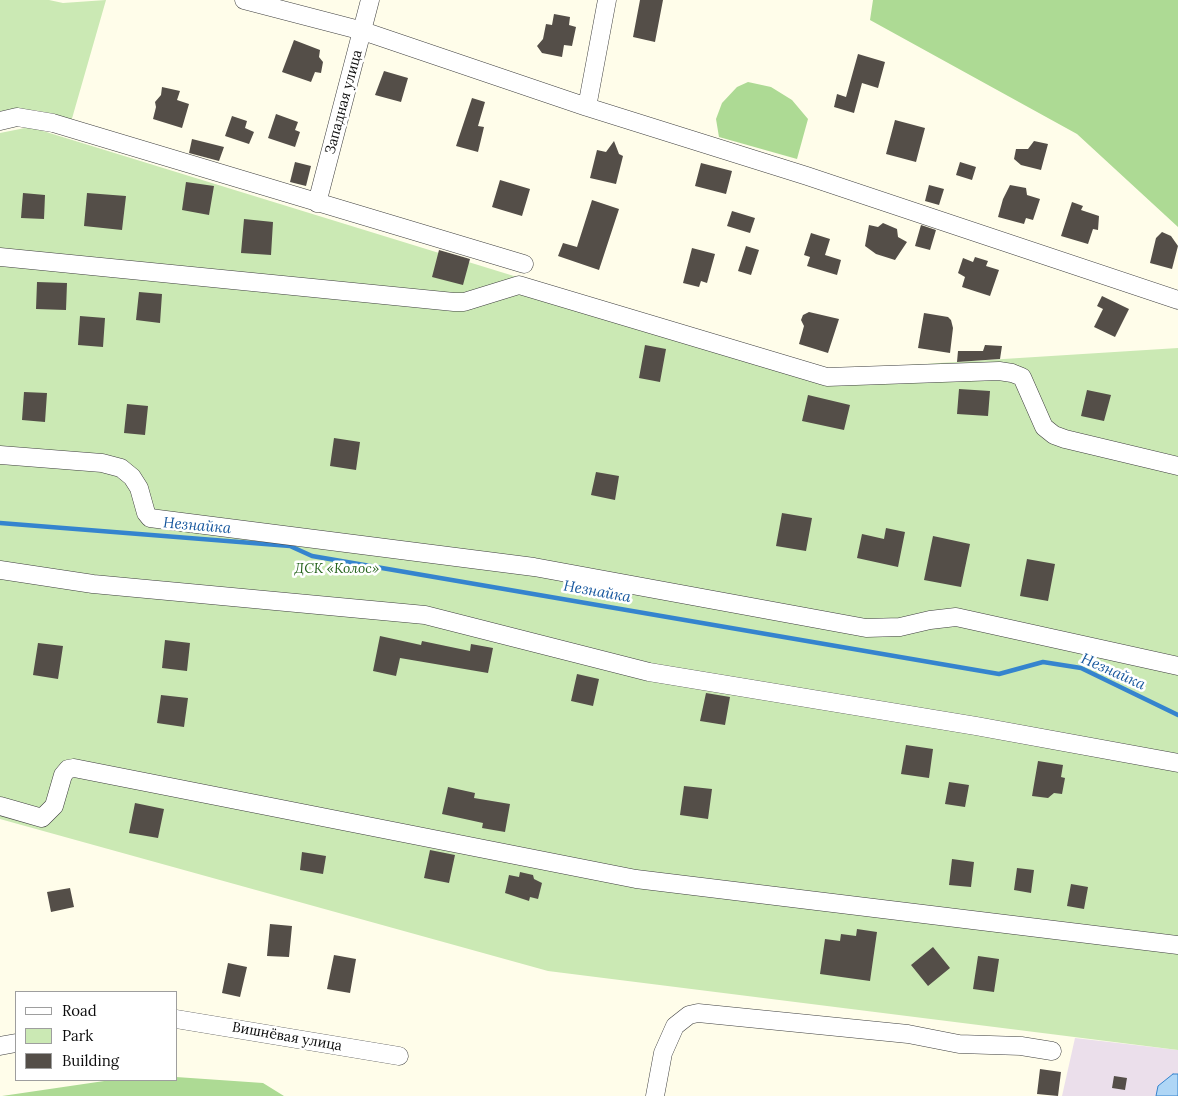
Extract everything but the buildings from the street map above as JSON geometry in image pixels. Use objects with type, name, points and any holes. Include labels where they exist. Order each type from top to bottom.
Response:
[{"type":"street","points":[[244,0],[364,31],[588,107],[817,179],[1178,300]]},
{"type":"street","name":"Западная улица","points":[[317,203],[364,31],[370,0]]},
{"type":"street","points":[[588,107],[607,0]]},
{"type":"street","points":[[0,121],[17,117],[53,123],[524,264]]},
{"type":"street","points":[[0,257],[454,302],[464,302],[519,285],[827,377],[999,371],[1012,373],[1022,377],[1044,427],[1054,434],[1064,439],[1178,466]]},
{"type":"street","points":[[0,455],[102,463],[121,468],[132,477],[139,488],[146,513],[150,518],[534,566],[866,628],[900,627],[930,620],[956,617],[1178,666]]},
{"type":"street","points":[[0,570],[131,588],[425,615],[656,673],[976,726],[1178,763]]},
{"type":"street","points":[[0,806],[42,818],[54,806],[63,775],[68,769],[74,768],[636,879],[1178,945]]},
{"type":"street","points":[[655,1096],[663,1053],[674,1026],[689,1015],[698,1014],[908,1034],[959,1044],[1021,1046],[1052,1051]]},
{"type":"street","name":"Вишнёвая улица","points":[[178,1018],[398,1056]]},
{"type":"street","points":[[0,1046],[15,1043]]},
{"type":"shaded area","points":[[1075,1038],[1178,1050],[1178,1096],[1062,1096]]},
{"type":"green space","points":[[0,0],[49,0],[63,3],[106,0],[71,122],[54,114],[34,110],[0,111]]},
{"type":"green space","points":[[873,0],[1178,0],[1178,227],[1077,134],[870,20]]},
{"type":"green space","points":[[748,82],[771,87],[792,100],[808,119],[797,159],[719,137],[716,119],[722,103],[737,87]]},
{"type":"green space","name":"ДСК «Колос»","points":[[30,127],[582,297],[829,370],[1178,348],[1178,1050],[548,971],[0,819],[0,133]]},
{"type":"green space","points":[[178,1077],[263,1083],[284,1096],[2,1096],[104,1081],[178,1081]]},
{"type":"water","points":[[1173,1074],[1178,1074],[1178,1096],[1156,1096],[1158,1086]]},
{"type":"waterway","name":"Незнайка","points":[[0,523],[290,546],[312,556],[999,674],[1043,662],[1081,668],[1178,715]]}]
